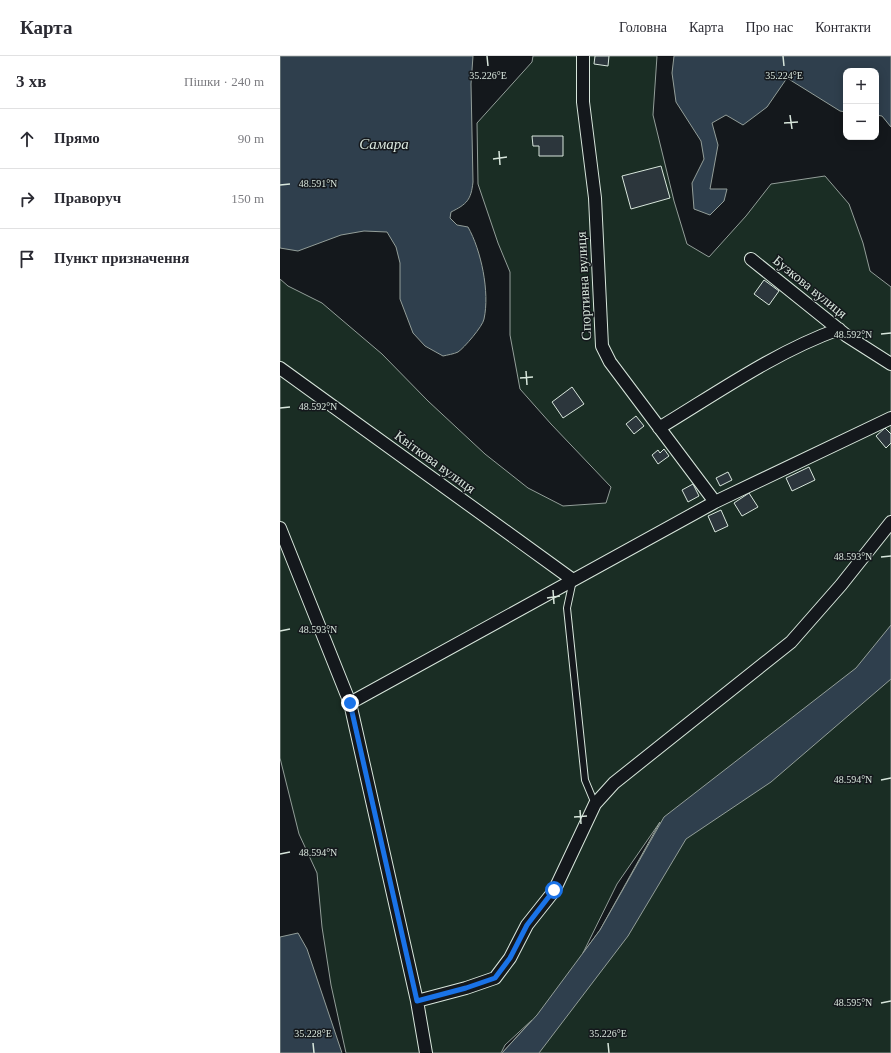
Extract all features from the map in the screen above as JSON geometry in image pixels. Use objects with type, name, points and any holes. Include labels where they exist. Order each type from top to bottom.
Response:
[{"type":"street","name":"Спортивна вулиця","points":[[583,56],[584,102],[595,198],[602,346],[610,362],[715,502]]},
{"type":"street","name":"Бузкова вулиця","points":[[751,259],[839,329],[891,364]]},
{"type":"street","points":[[659,428],[740,378],[812,339],[839,329]]},
{"type":"street","name":"Квіткова вулиця","points":[[280,368],[573,580]]},
{"type":"street","points":[[350,703],[715,502],[891,418]]},
{"type":"street","points":[[417,1001],[466,988],[495,978],[510,958],[527,925],[554,890],[594,804],[614,783],[791,642],[841,585],[891,522]]},
{"type":"street","points":[[280,528],[350,703],[417,1001],[426,1053]]},
{"type":"lane","points":[[573,580],[567,608],[585,780],[594,804]]},
{"type":"green space","points":[[533,56],[657,56],[653,115],[674,201],[687,244],[709,257],[746,216],[771,184],[825,176],[849,204],[863,243],[870,271],[891,287],[891,1053],[502,1053],[532,1020],[505,1045],[501,1053],[346,1053],[331,985],[322,927],[317,873],[299,834],[280,758],[280,279],[288,286],[322,303],[382,354],[428,401],[485,454],[528,488],[563,506],[606,503],[611,487],[520,389],[510,335],[510,272],[498,243],[478,184],[477,123],[532,62]],"holes":[[[660,822],[600,930],[583,953],[617,884]]]},
{"type":"water","name":"Самара","points":[[280,56],[473,56],[471,84],[473,182],[471,193],[467,201],[451,212],[450,218],[457,225],[468,227],[473,236],[483,272],[486,308],[484,319],[480,327],[469,342],[458,352],[443,356],[425,346],[413,333],[400,299],[400,263],[396,247],[387,232],[364,231],[341,235],[298,251],[280,248]]},
{"type":"water","points":[[674,56],[891,56],[891,127],[882,116],[879,116],[879,68],[843,68],[843,112],[787,78],[767,107],[743,125],[726,115],[712,123],[718,145],[710,189],[727,189],[724,201],[710,215],[694,209],[692,183],[704,159],[701,141],[676,102],[672,73]]},
{"type":"water","points":[[891,625],[891,679],[771,782],[686,839],[628,936],[539,1053],[502,1053],[537,1015],[600,930],[664,817],[856,668]]},
{"type":"water","points":[[298,933],[307,949],[342,1053],[280,1053],[280,937]]},
{"type":"building","points":[[595,56],[609,56],[608,66],[594,64]]},
{"type":"building","points":[[532,136],[563,136],[563,156],[539,156],[539,146],[533,146]]},
{"type":"building","points":[[661,166],[670,198],[631,209],[622,176]]},
{"type":"building","points":[[764,280],[779,291],[769,305],[754,294]]},
{"type":"building","points":[[572,387],[584,404],[563,418],[552,402]]},
{"type":"building","points":[[636,416],[644,426],[634,434],[626,424]]},
{"type":"building","points":[[885,428],[891,434],[891,443],[886,448],[876,436]]},
{"type":"building","points":[[664,449],[669,456],[658,464],[652,455],[658,450],[660,453]]},
{"type":"building","points":[[809,467],[815,480],[792,491],[786,478]]},
{"type":"building","points":[[728,472],[732,480],[720,486],[716,478]]},
{"type":"building","points":[[693,484],[699,496],[688,502],[682,490]]},
{"type":"building","points":[[749,493],[758,507],[742,516],[734,503]]},
{"type":"building","points":[[721,510],[728,526],[715,532],[708,516]]},
{"type":"route","points":[[350,703],[417,1001],[466,988],[495,978],[510,958],[527,925],[554,890]]}]
